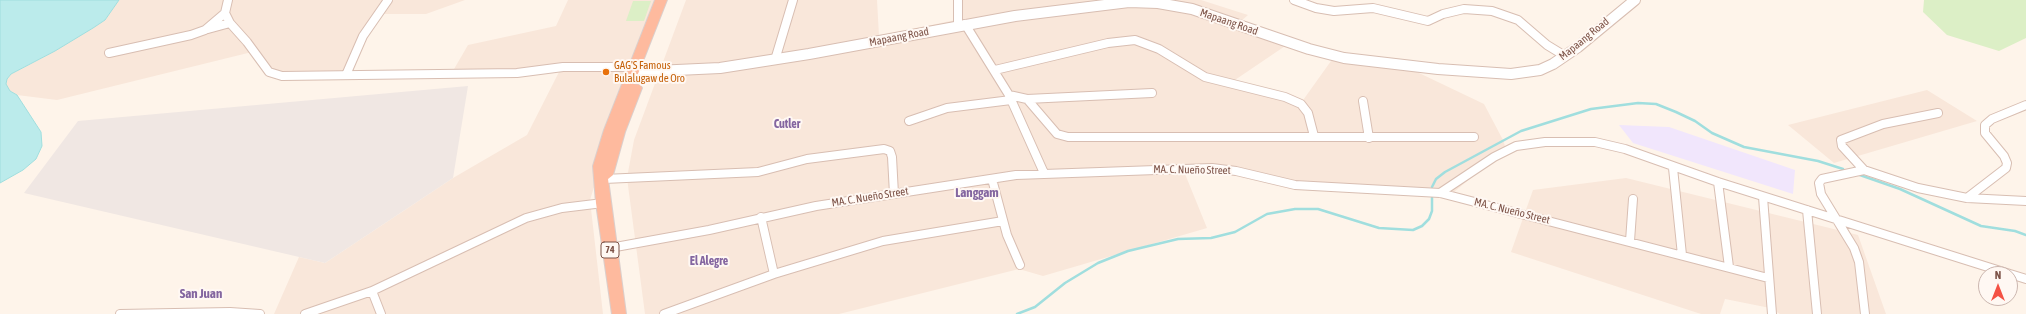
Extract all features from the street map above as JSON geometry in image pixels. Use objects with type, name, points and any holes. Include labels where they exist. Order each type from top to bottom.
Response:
[{"type":"highway","name":"74","points":[[619,314],[603,203],[603,183],[662,0]]},
{"type":"highway","name":"74","points":[[639,69],[670,0]]},
{"type":"street","points":[[205,30],[225,12],[228,0]]},
{"type":"street","points":[[346,75],[363,36],[388,0]]},
{"type":"street","points":[[775,60],[792,0]]},
{"type":"street","points":[[958,0],[961,25],[995,70],[1010,98],[1044,173]]},
{"type":"street","points":[[1294,0],[1303,5],[1326,10],[1373,8],[1428,21],[1443,14],[1464,9],[1492,11],[1518,20],[1547,45],[1565,56]]},
{"type":"street","name":"Mapaang Road","points":[[639,69],[698,70],[775,60],[961,25],[1116,2],[1141,2],[1192,9],[1321,52],[1358,60],[1473,73],[1511,74],[1540,70],[1565,56],[1634,0]]},
{"type":"street","points":[[225,12],[230,23],[247,42],[269,72],[282,76],[517,73],[577,66],[639,69]]},
{"type":"street","points":[[109,53],[170,40],[230,23]]},
{"type":"street","points":[[995,70],[1108,43],[1135,40],[1159,49],[1205,77],[1285,98],[1301,104],[1308,113],[1314,136]]},
{"type":"street","points":[[909,122],[947,108],[1010,98],[1027,99],[1152,93]]},
{"type":"street","points":[[1027,99],[1057,134],[1068,137],[1474,137]]},
{"type":"street","points":[[1363,101],[1369,138]]},
{"type":"street","points":[[1967,198],[2006,168],[2007,163],[2004,156],[1986,133],[1985,125],[1992,119],[2020,106],[2026,105]]},
{"type":"street","points":[[1938,113],[1883,124],[1841,140],[1842,146],[1864,170],[1918,188],[1967,198],[2026,201]]},
{"type":"street","points":[[1440,193],[1494,157],[1516,146],[1529,143],[1595,142],[1625,149],[1673,168],[1985,266]]},
{"type":"street","points":[[603,183],[758,172],[807,159],[884,149],[890,151],[892,157],[894,194]]},
{"type":"street","points":[[1673,168],[1682,255]]},
{"type":"street","name":"MA. C. Nueño Street","points":[[610,248],[709,230],[761,217],[816,206],[992,179],[1044,173],[1224,169],[1295,185],[1392,189],[1440,193],[1768,278]]},
{"type":"street","points":[[1864,170],[1828,177],[1822,179],[1819,183],[1821,194],[1854,248],[1859,262],[1865,314]]},
{"type":"street","points":[[992,179],[1003,221],[1012,248],[1020,265]]},
{"type":"street","points":[[1718,182],[1729,267]]},
{"type":"street","points":[[1763,197],[1768,278],[1772,314]]},
{"type":"street","points":[[1630,241],[1633,199]]},
{"type":"street","points":[[305,314],[372,291],[526,218],[562,208],[603,203]]},
{"type":"street","points":[[1807,210],[1817,314]]},
{"type":"street","points":[[761,217],[774,274]]},
{"type":"street","points":[[664,314],[774,274],[883,241],[1003,221]]},
{"type":"street","points":[[372,291],[381,314]]},
{"type":"street","points":[[120,314],[230,312],[260,314]]},
{"type":"shaded area","points":[[119,0],[465,0],[426,14],[378,14],[347,75],[277,78],[256,51],[57,100],[17,95],[10,91],[6,84],[7,79],[11,74],[42,58],[105,20]]},
{"type":"shaded area","points":[[568,0],[657,0],[630,70],[590,200],[603,314],[274,314],[299,257],[325,263],[453,178],[527,135],[559,72],[450,76],[468,45],[556,26]]},
{"type":"shaded area","points":[[686,0],[877,0],[879,36],[960,19],[959,0],[1201,0],[1248,15],[1240,22],[1294,40],[1229,84],[1301,103],[1336,54],[1396,62],[1484,104],[1503,140],[1506,149],[1454,192],[1372,186],[1283,183],[1222,164],[1183,169],[1207,228],[1043,276],[1019,269],[839,314],[645,314],[627,178],[634,140]]},
{"type":"shaded area","points":[[468,86],[453,178],[325,263],[24,193],[78,121]]},
{"type":"shaded area","points":[[1927,90],[1977,121],[1834,163],[1788,125]]},
{"type":"shaded area","points":[[1619,125],[1669,127],[1795,170],[1793,194],[1633,143]]},
{"type":"shaded area","points":[[1626,178],[1858,235],[1886,314],[1780,314],[1770,308],[1725,299],[1720,314],[1701,314],[1511,252],[1533,190]]},
{"type":"green space","points":[[1924,0],[2026,0],[2026,38],[1999,51],[1947,35],[1923,12]]},
{"type":"green space","points":[[633,1],[651,1],[644,21],[626,21]]},
{"type":"water","points":[[0,0],[119,0],[105,20],[55,51],[11,74],[7,79],[6,84],[10,91],[17,95],[41,132],[42,146],[36,159],[23,170],[0,183]]},
{"type":"waterway","points":[[1432,187],[1436,179],[1445,172],[1521,131],[1591,109],[1638,103],[1656,104],[1676,112],[1695,121],[1712,133],[1744,147],[1818,161],[1843,169]]},
{"type":"waterway","points":[[1857,174],[1900,189],[1981,226],[2015,231],[2026,235]]},
{"type":"waterway","points":[[1017,314],[1035,307],[1065,283],[1098,263],[1128,251],[1178,239],[1211,238],[1235,232],[1267,214],[1295,209],[1318,209],[1379,228],[1413,230],[1422,226],[1429,219],[1432,211],[1432,196]]},
{"type":"place","name":"GAG'S Famous Bulalugaw de Oro","points":[[606,72]]},
{"type":"district","name":"Cutler","points":[[787,124]]},
{"type":"district","name":"Langgam","points":[[977,193]]},
{"type":"district","name":"El Alegre","points":[[709,261]]},
{"type":"district","name":"San Juan","points":[[201,294]]}]
